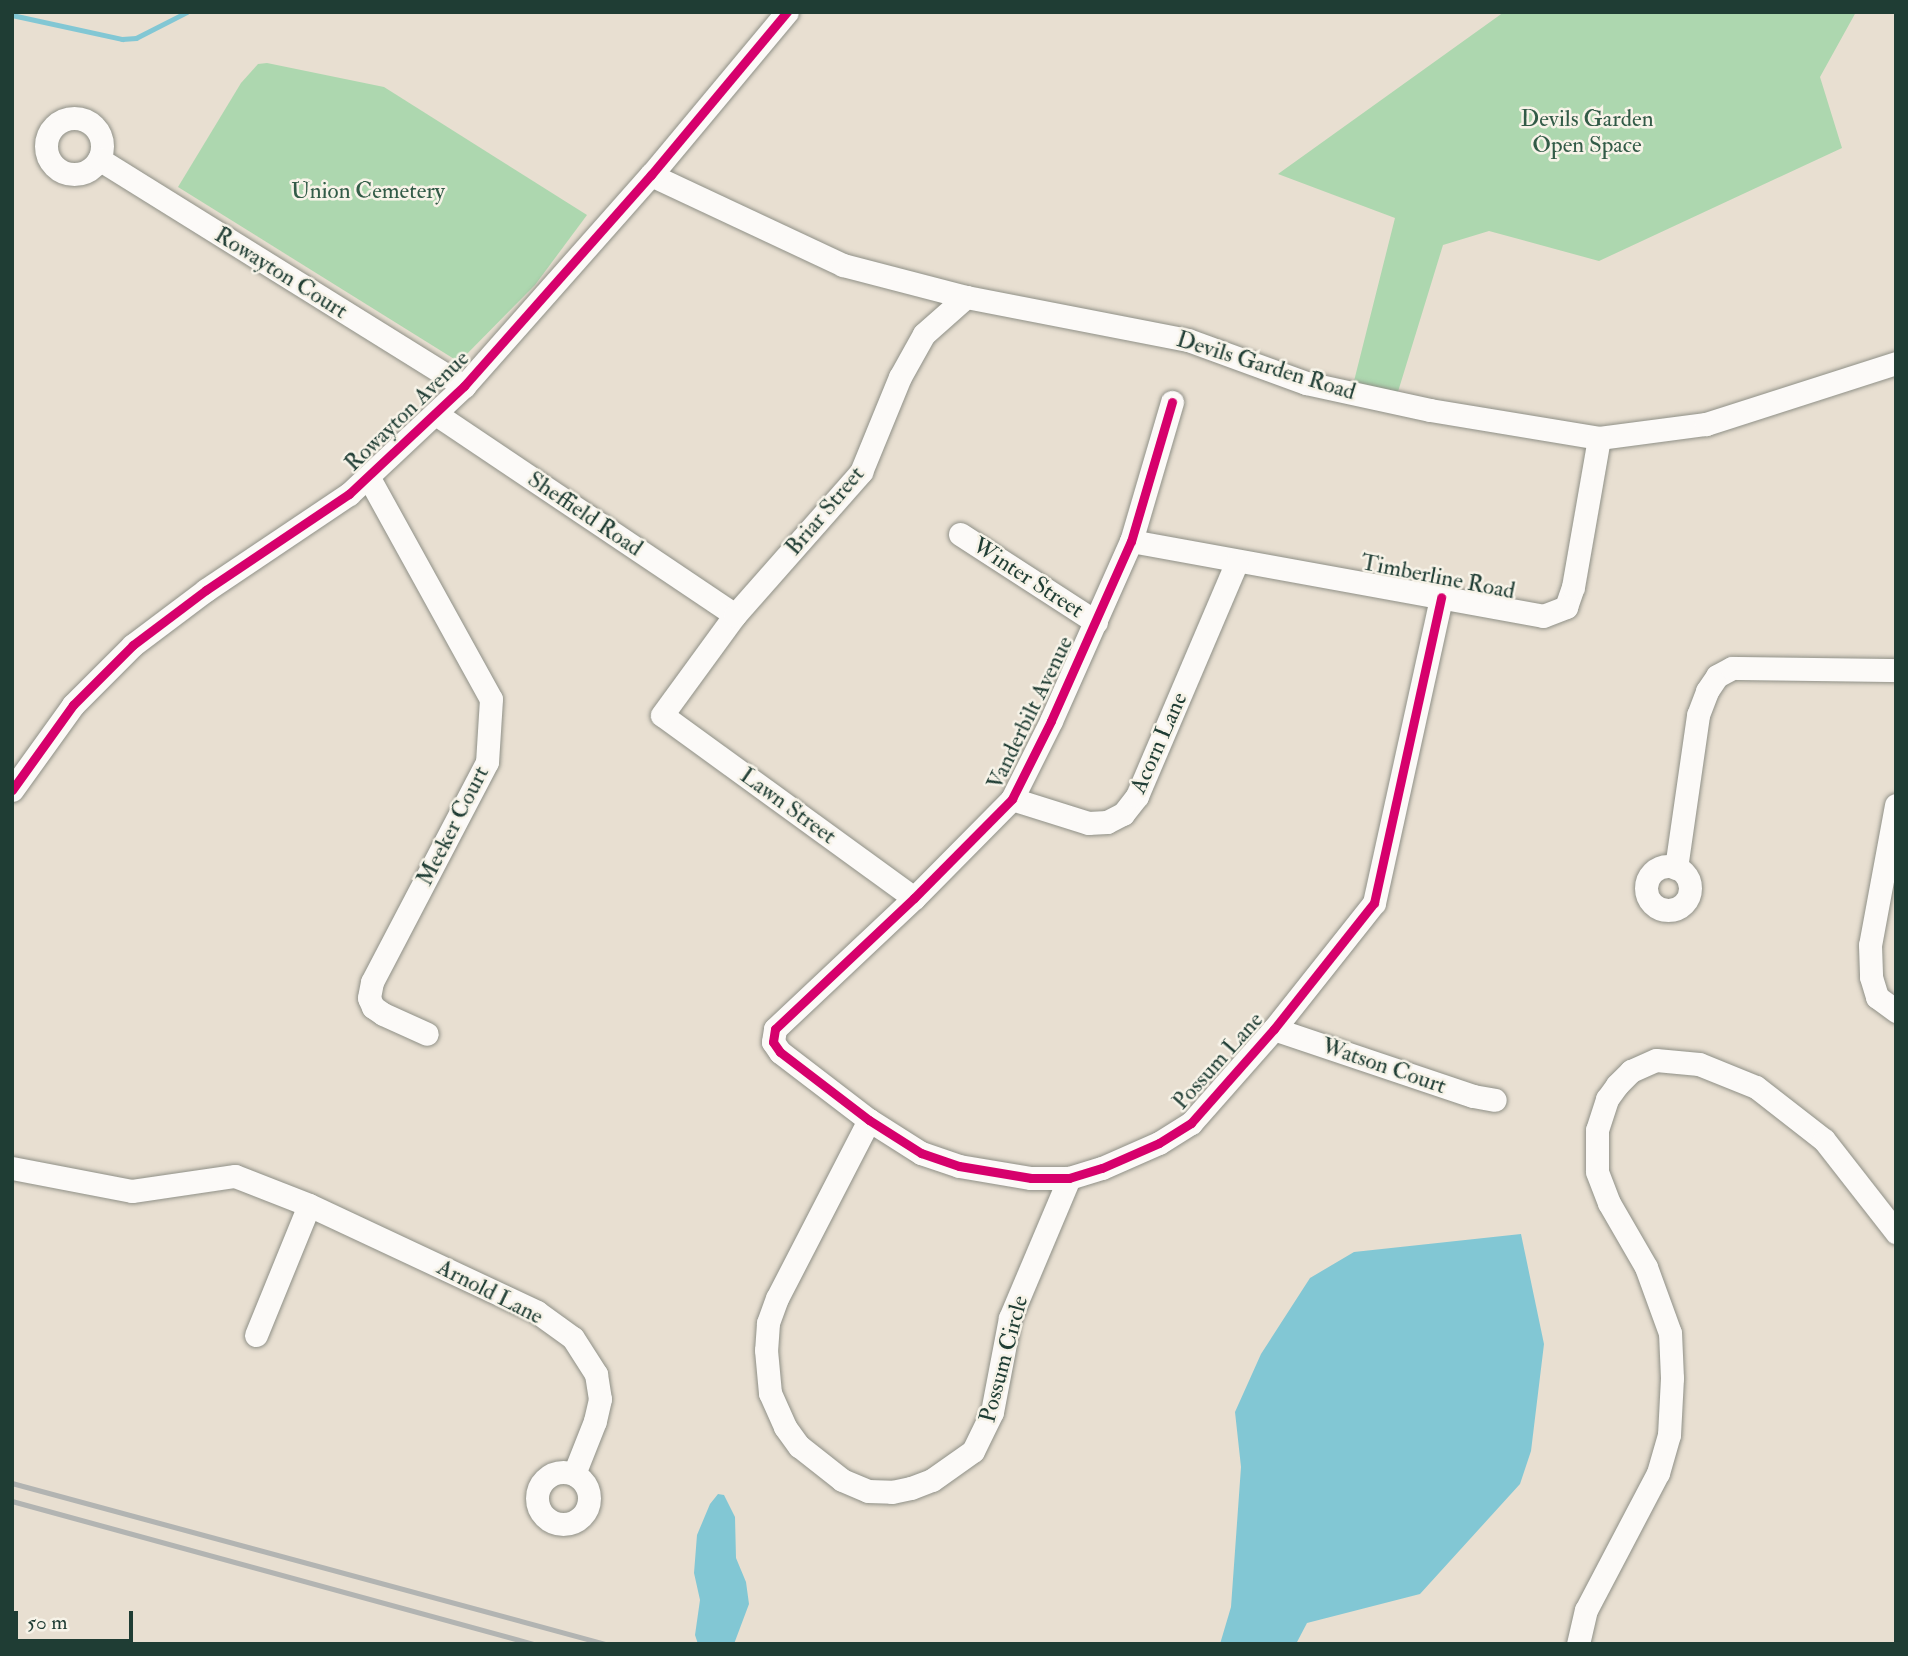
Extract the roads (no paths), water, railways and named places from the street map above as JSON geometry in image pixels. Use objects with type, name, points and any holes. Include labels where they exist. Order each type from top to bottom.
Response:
[{"type":"street","name":"Rowayton Avenue","points":[[12,790],[73,705],[133,645],[206,590],[349,495],[464,386],[651,175],[787,12]]},
{"type":"street","name":"Rowayton Court","points":[[99,159],[464,386]]},
{"type":"street","name":"Devils Garden Road","points":[[651,175],[843,265],[966,297],[1188,340],[1319,386],[1430,410],[1599,438],[1706,424],[1896,363]]},
{"type":"street","name":"Briar Street","points":[[662,715],[735,615],[861,472],[900,377],[924,334],[966,297]]},
{"type":"street","name":"Vanderbilt Avenue","points":[[773,1042],[775,1029],[914,898],[1012,799],[1096,622],[1131,541],[1172,401]]},
{"type":"street","name":"Sheffield Road","points":[[436,414],[735,615]]},
{"type":"street","name":"Timberline Road","points":[[1131,541],[1543,616],[1566,607],[1573,587],[1599,438]]},
{"type":"street","name":"Meeker Court","points":[[369,478],[491,699],[487,762],[372,982],[369,998],[373,1007],[427,1034]]},
{"type":"street","name":"Winter Street","points":[[960,534],[1096,622]]},
{"type":"street","name":"Acorn Lane","points":[[1012,799],[1088,823],[1107,822],[1123,814],[1137,796],[1237,562]]},
{"type":"street","name":"Possum Lane","points":[[773,1042],[780,1052],[869,1120],[920,1153],[999,1175],[1069,1178],[1130,1157],[1191,1123],[1274,1029],[1374,902],[1441,597]]},
{"type":"street","points":[[1676,868],[1698,715],[1707,691],[1717,676],[1732,668],[1896,670]]},
{"type":"street","name":"Lawn Street","points":[[662,715],[914,898]]},
{"type":"street","points":[[1896,805],[1870,945],[1871,977],[1877,997],[1896,1011]]},
{"type":"street","name":"Watson Court","points":[[1274,1029],[1473,1096],[1495,1100]]},
{"type":"street","points":[[1578,1644],[1586,1610],[1658,1473],[1669,1436],[1672,1378],[1670,1333],[1646,1267],[1609,1203],[1597,1171],[1596,1151],[1601,1114],[1617,1085],[1632,1071],[1656,1060],[1699,1064],[1756,1087],[1824,1139],[1896,1232]]},
{"type":"street","name":"Possum Circle","points":[[869,1120],[777,1298],[768,1323],[766,1350],[770,1393],[785,1427],[799,1446],[842,1480],[868,1491],[892,1492],[911,1488],[932,1480],[973,1451],[992,1412],[1010,1318],[1069,1178]]},
{"type":"street","name":"Arnold Lane","points":[[12,1168],[132,1191],[235,1176],[309,1205],[537,1312],[573,1338],[596,1374],[600,1399],[595,1422],[574,1474]]},
{"type":"street","points":[[256,1335],[309,1205]]},
{"type":"water","points":[[1521,1234],[1544,1344],[1531,1451],[1520,1484],[1420,1594],[1307,1623],[1296,1644],[1220,1644],[1231,1607],[1241,1467],[1235,1412],[1261,1354],[1310,1278],[1354,1252]]},
{"type":"water","points":[[718,1494],[724,1495],[735,1517],[736,1558],[746,1582],[749,1604],[734,1644],[698,1644],[695,1635],[700,1600],[694,1573],[697,1535],[710,1504]]},
{"type":"waterway","points":[[12,15],[122,39],[136,38],[187,12]]},
{"type":"railway","points":[[12,1483],[606,1644]]},
{"type":"railway","points":[[12,1501],[534,1644]]},
{"type":"park label","name":"Devils Garden Open Space","points":[[1587,132]]},
{"type":"park label","name":"Union Cemetery","points":[[368,191]]}]
